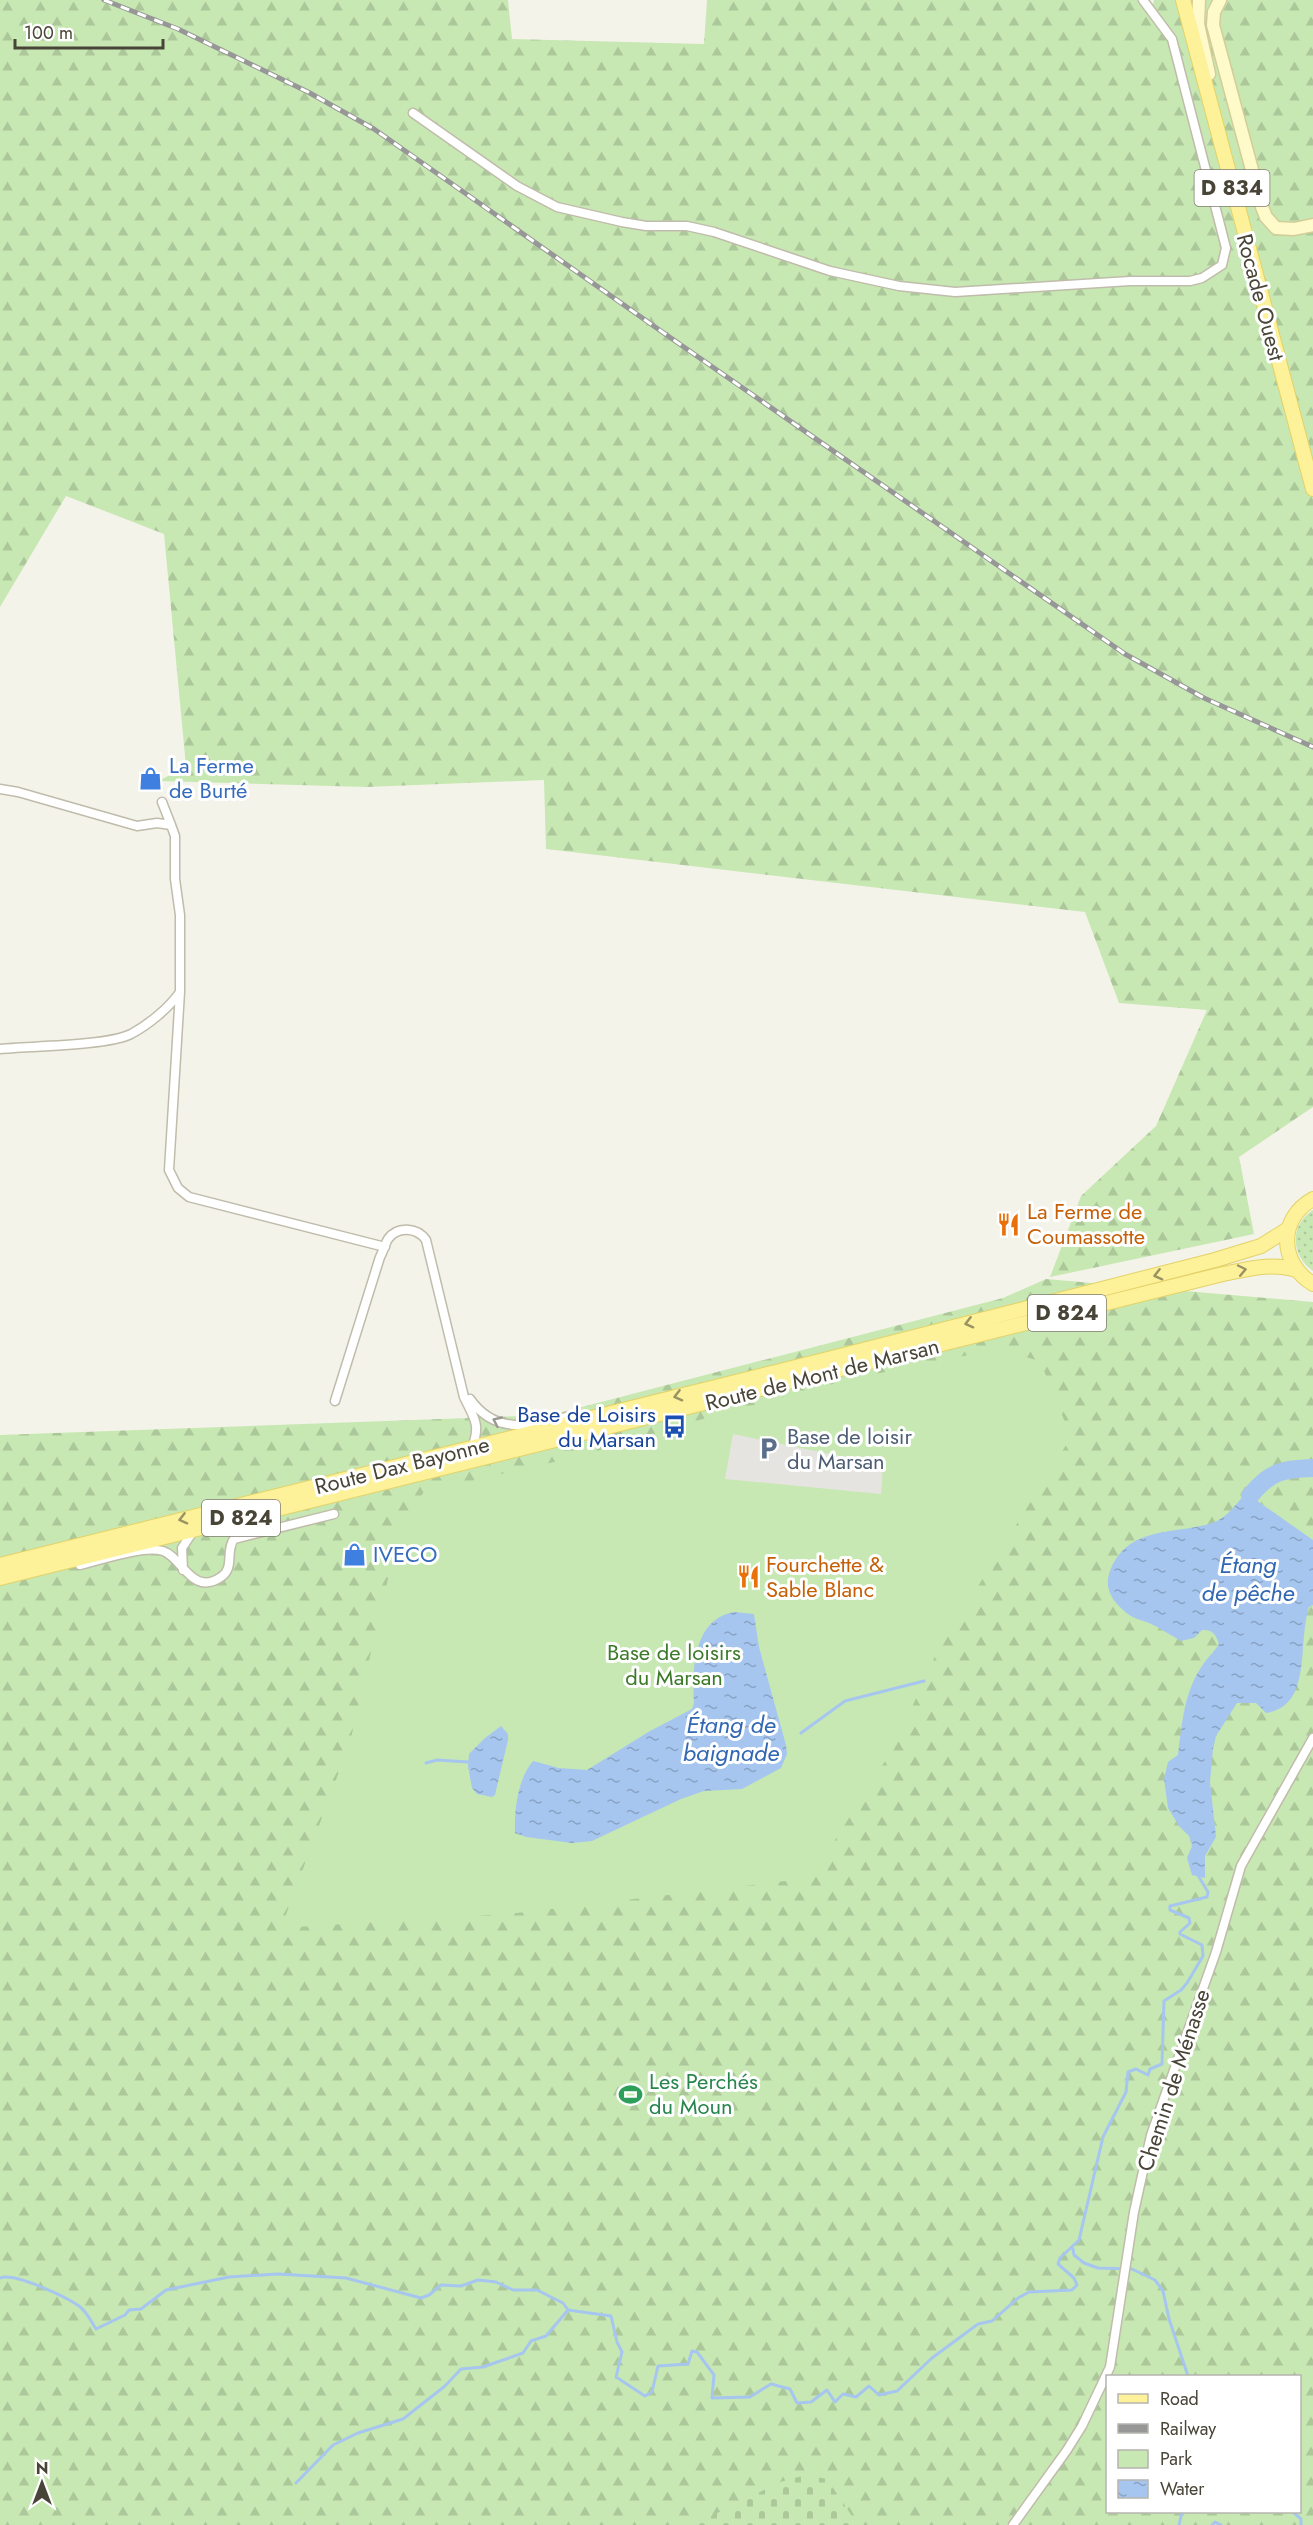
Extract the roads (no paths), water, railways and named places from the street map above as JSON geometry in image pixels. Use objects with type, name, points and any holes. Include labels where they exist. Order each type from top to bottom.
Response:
[{"type":"main road","name":"Rocade Ouest","points":[[1183,0],[1313,489]]},
{"type":"main road","points":[[1252,260],[1280,335],[1313,456]]},
{"type":"main road","points":[[1313,1199],[1301,1208],[1288,1229],[1286,1246],[1296,1270],[1313,1284]]},
{"type":"main road","name":"Route Dax Bayonne","points":[[0,1565],[657,1402],[1215,1260],[1261,1246],[1288,1229]]},
{"type":"main road","name":"Route de Mont de Marsan","points":[[0,1578],[1223,1274],[1276,1266],[1296,1270]]},
{"type":"street","points":[[413,113],[517,186],[557,207],[645,226],[687,226],[714,232],[842,274],[899,286],[955,292],[1107,282],[1190,281],[1202,278],[1222,265],[1226,248],[1172,39],[1143,0]]},
{"type":"street","points":[[1199,0],[1198,24],[1213,95],[1213,117]]},
{"type":"street","points":[[1220,0],[1214,12],[1213,25],[1266,217],[1276,228],[1294,229],[1313,225]]},
{"type":"street","points":[[0,789],[137,826],[157,823],[171,825]]},
{"type":"street","points":[[162,802],[176,836],[175,879],[180,915],[180,992],[169,1170],[178,1188],[189,1197],[385,1246]]},
{"type":"street","points":[[0,1049],[120,1038],[143,1026],[174,1001],[180,992]]},
{"type":"street","points":[[335,1401],[385,1246],[391,1236],[408,1229],[420,1233],[426,1240],[464,1397],[477,1424],[472,1448]]},
{"type":"street","points":[[462,1383],[478,1409],[498,1422],[513,1426],[657,1402]]},
{"type":"street","points":[[26,1572],[64,1568],[148,1550],[165,1552],[183,1571],[199,1581],[214,1580],[221,1577],[229,1567],[234,1539],[334,1514]]},
{"type":"street","points":[[183,1571],[182,1548],[195,1530]]},
{"type":"street","name":"Chemin de Ménasse","points":[[1106,2375],[1110,2367],[1134,2212],[1151,2135],[1216,1952],[1241,1866],[1313,1738]]},
{"type":"street","name":"Chemin de Ménasse","points":[[1013,2525],[1068,2450],[1106,2375]]},
{"type":"water","name":"Étang de pêche","points":[[1246,1493],[1313,1540],[1313,1605],[1309,1607],[1306,1622],[1301,1672],[1291,1699],[1281,1708],[1266,1713],[1256,1703],[1237,1703],[1216,1736],[1210,1782],[1216,1837],[1205,1856],[1205,1878],[1192,1875],[1187,1858],[1192,1846],[1189,1836],[1179,1826],[1168,1808],[1164,1779],[1168,1762],[1178,1755],[1185,1708],[1192,1684],[1197,1673],[1219,1644],[1215,1635],[1209,1630],[1202,1630],[1194,1638],[1181,1641],[1153,1625],[1130,1616],[1111,1596],[1108,1578],[1118,1556],[1128,1546],[1154,1534],[1197,1527],[1217,1521],[1231,1510]]},
{"type":"water","name":"Étang de baignade","points":[[735,1612],[754,1614],[759,1647],[786,1745],[787,1754],[781,1768],[742,1789],[704,1791],[681,1799],[592,1841],[572,1843],[526,1837],[515,1833],[515,1814],[520,1785],[533,1761],[559,1768],[587,1770],[650,1731],[692,1709],[695,1661],[703,1635],[721,1616]]},
{"type":"water","points":[[501,1726],[508,1734],[508,1740],[495,1795],[492,1797],[477,1794],[472,1788],[468,1766],[469,1754]]},
{"type":"waterway","points":[[1250,1496],[1271,1476],[1293,1469],[1313,1468]]},
{"type":"waterway","points":[[801,1733],[845,1701],[924,1681]]},
{"type":"waterway","points":[[426,1763],[437,1760],[468,1762]]},
{"type":"waterway","points":[[0,2278],[7,2277],[28,2282],[63,2297],[82,2308],[96,2329],[125,2315],[129,2310],[141,2309],[166,2290],[229,2277],[278,2274],[346,2278],[421,2298],[429,2295],[441,2285],[461,2286],[478,2280],[496,2282],[513,2290],[537,2290],[563,2303],[568,2310],[611,2316],[617,2342],[622,2352],[616,2377],[645,2396],[652,2392],[658,2366],[688,2364],[692,2351],[697,2352],[714,2375],[712,2398],[750,2397],[771,2384],[790,2389],[797,2403],[811,2402],[827,2390],[835,2402],[843,2394],[856,2397],[869,2386],[879,2395],[897,2391],[932,2358],[978,2324],[992,2321],[1018,2298],[1029,2292],[1072,2290],[1077,2285],[1074,2278],[1058,2264],[1060,2258],[1079,2240],[1103,2137],[1126,2092],[1128,2072],[1136,2069],[1148,2075],[1150,2069],[1162,2064],[1164,2001],[1181,1990],[1203,1956],[1202,1945],[1180,1934],[1190,1923],[1189,1918],[1170,1910],[1170,1906],[1207,1897],[1208,1892],[1199,1877]]},
{"type":"waterway","points":[[1073,2249],[1074,2255],[1084,2263],[1098,2268],[1132,2269],[1155,2280],[1163,2291],[1169,2319],[1188,2375]]},
{"type":"waterway","points":[[296,2483],[333,2445],[358,2433],[403,2419],[445,2386],[461,2369],[483,2367],[523,2353],[531,2341],[546,2336],[568,2310]]},
{"type":"waterway","points":[[1179,2525],[1182,2513]]},
{"type":"waterway","points":[[1294,2513],[1301,2519],[1301,2525]]},
{"type":"waterway","points":[[1212,2525],[1215,2522],[1221,2525]]},
{"type":"railway","points":[[104,0],[178,29],[308,92],[374,129],[1125,654],[1204,698],[1313,747]]},
{"type":"place","name":"La Ferme de Burté","points":[[151,778]]},
{"type":"place","name":"La Ferme de Coumassotte","points":[[1009,1224]]},
{"type":"place","name":"Base de Loisirs du Marsan","points":[[674,1427]]},
{"type":"place","name":"Base de loisir du Marsan","points":[[769,1449]]},
{"type":"place","name":"IVECO","points":[[355,1554]]},
{"type":"place","name":"Fourchette & Sable Blanc","points":[[748,1577]]},
{"type":"place","name":"Les Perchés du Moun","points":[[631,2094]]},
{"type":"park label","name":"Base de loisirs du Marsan","points":[[674,1664]]}]
